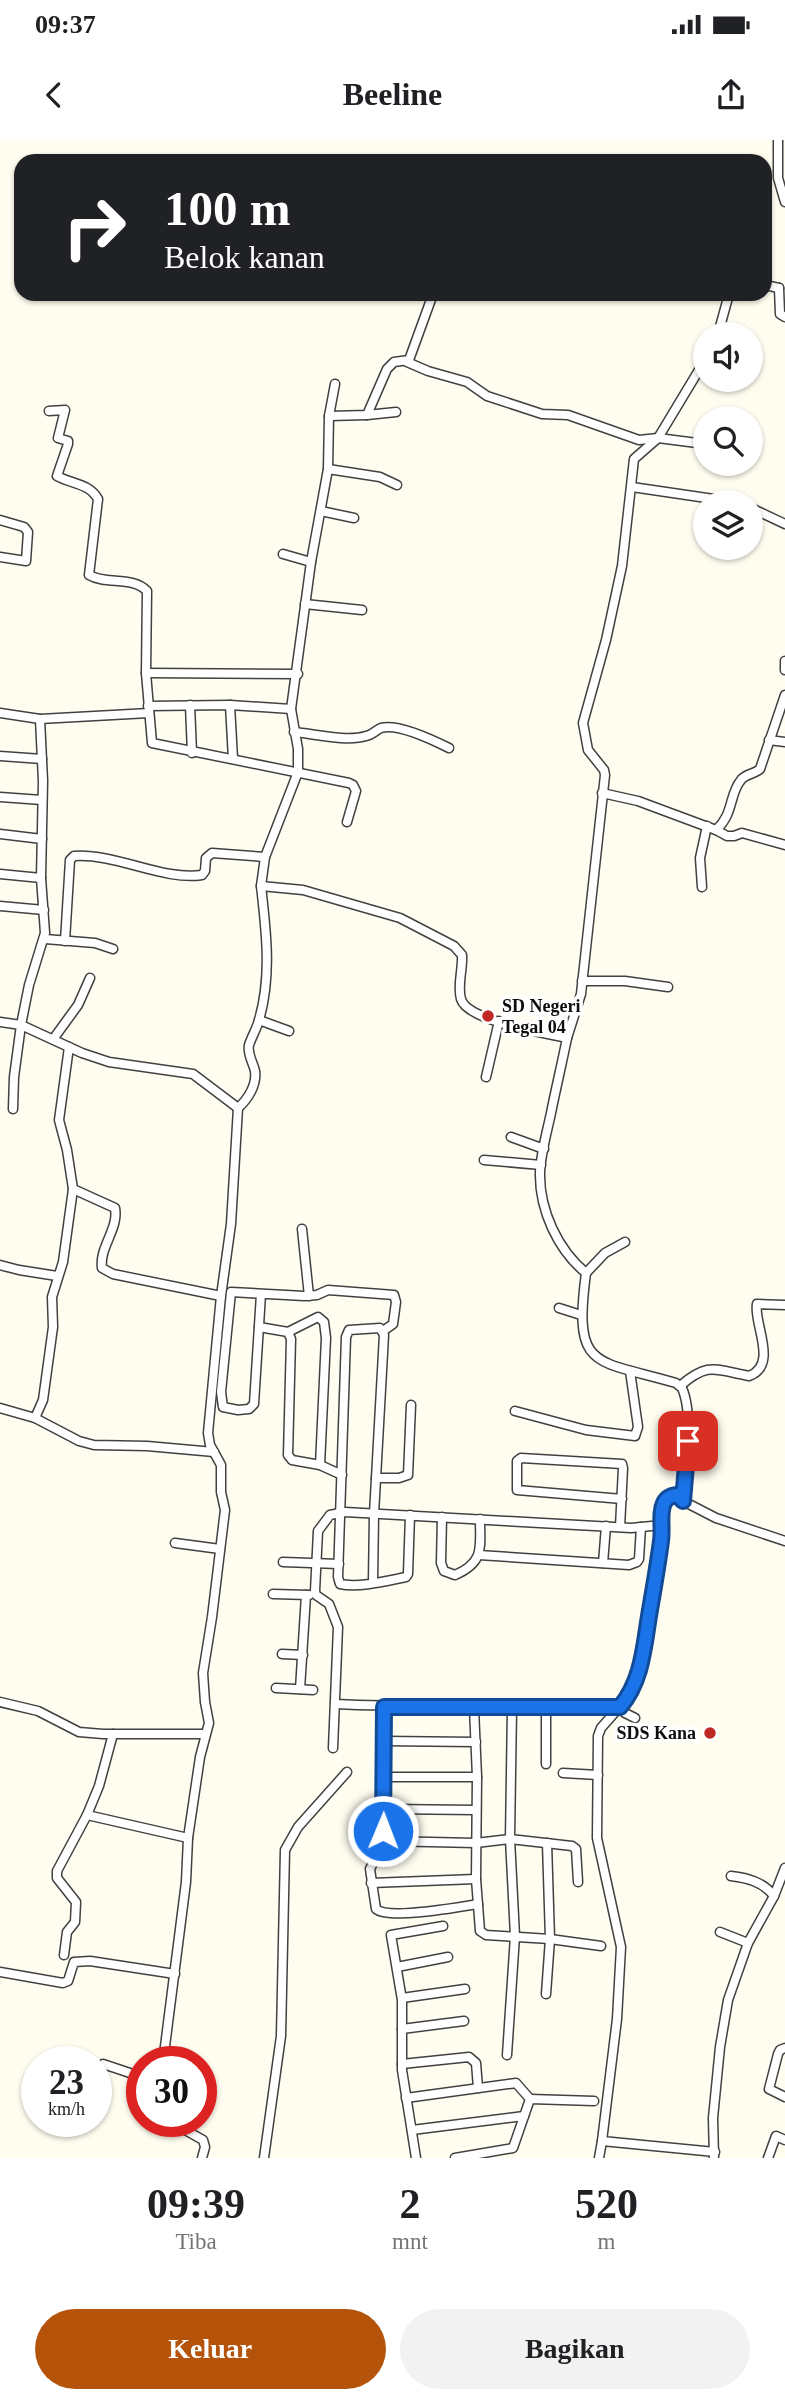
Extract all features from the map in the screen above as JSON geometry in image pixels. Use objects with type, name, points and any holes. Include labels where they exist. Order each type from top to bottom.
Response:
[{"type":"street","points":[[778,140],[778,178],[785,202]]},
{"type":"street","points":[[782,285],[780,314],[785,317]]},
{"type":"street","points":[[407,362],[431,301]]},
{"type":"street","points":[[722,322],[728,301]]},
{"type":"street","points":[[367,415],[387,369],[394,362],[407,362],[467,382],[487,396],[542,414],[568,415],[639,440],[658,438],[693,442]]},
{"type":"street","points":[[586,1273],[565,1252],[554,1230],[541,1191],[544,1149],[582,981],[602,793],[604,770],[587,750],[583,723],[614,604],[634,458],[658,438],[693,380]]},
{"type":"street","points":[[165,2046],[186,1882],[188,1838],[209,1723],[203,1674],[225,1510],[221,1492],[221,1465],[208,1433],[231,1224],[238,1108],[250,1096],[254,1081],[255,1070],[249,1049],[259,1020],[267,968],[267,932],[261,886],[265,857],[298,772],[298,749],[291,709],[298,674],[311,562],[328,470],[329,416],[335,384]]},
{"type":"street","points":[[49,411],[65,411],[58,438],[69,442],[58,478],[80,484],[93,492],[97,499],[89,575],[96,579],[139,584],[146,591],[146,673],[152,743],[353,785],[356,791],[348,822]]},
{"type":"street","points":[[329,416],[396,412]]},
{"type":"street","points":[[328,470],[380,477],[397,485]]},
{"type":"street","points":[[632,487],[693,496]]},
{"type":"street","points":[[320,512],[354,518]]},
{"type":"street","points":[[763,514],[785,524]]},
{"type":"street","points":[[0,520],[24,527],[28,533],[26,561],[0,556]]},
{"type":"street","points":[[283,554],[311,562]]},
{"type":"street","points":[[305,604],[362,610]]},
{"type":"street","points":[[785,662],[785,670]]},
{"type":"street","points":[[146,673],[298,674]]},
{"type":"street","points":[[716,830],[732,807],[739,782],[761,769],[785,695]]},
{"type":"street","points":[[0,713],[40,719],[190,705],[291,709]]},
{"type":"street","points":[[190,705],[192,753]]},
{"type":"street","points":[[230,705],[233,759]]},
{"type":"street","points":[[13,1109],[21,1025],[32,976],[45,939],[41,878],[40,719]]},
{"type":"street","points":[[294,732],[366,737],[381,728],[394,728],[429,737],[449,748]]},
{"type":"street","points":[[769,740],[785,742]]},
{"type":"street","points":[[0,756],[42,759]]},
{"type":"street","points":[[602,793],[638,801],[727,836],[742,833],[785,845]]},
{"type":"street","points":[[0,797],[42,800]]},
{"type":"street","points":[[702,887],[700,858],[706,826]]},
{"type":"street","points":[[0,834],[42,839]]},
{"type":"street","points":[[65,941],[71,860],[75,856],[109,859],[164,872],[197,876],[205,870],[206,858],[212,853],[265,857]]},
{"type":"street","points":[[0,874],[41,878]]},
{"type":"street","points":[[261,886],[303,890],[388,914],[443,939],[462,955],[462,1002],[474,1012],[567,1038]]},
{"type":"street","points":[[0,906],[44,910]]},
{"type":"street","points":[[45,939],[95,943],[113,949]]},
{"type":"street","points":[[54,1038],[78,1005],[90,978]]},
{"type":"street","points":[[582,981],[625,981],[668,987]]},
{"type":"street","points":[[259,1020],[289,1031]]},
{"type":"street","points":[[486,1077],[499,1021]]},
{"type":"street","points":[[0,1022],[21,1025],[69,1047],[117,1063],[193,1074],[238,1108]]},
{"type":"street","points":[[35,1418],[43,1400],[52,1327],[52,1297],[63,1262],[73,1189],[59,1120],[69,1047]]},
{"type":"street","points":[[511,1137],[544,1149]]},
{"type":"street","points":[[484,1160],[541,1165]]},
{"type":"street","points":[[73,1189],[115,1208],[116,1219],[103,1254],[102,1268],[113,1274],[221,1296]]},
{"type":"street","points":[[302,1229],[309,1296]]},
{"type":"street","points":[[625,1242],[605,1253],[586,1273],[583,1334],[592,1352],[603,1362],[680,1386],[685,1394],[687,1456],[683,1501]]},
{"type":"street","points":[[0,1265],[57,1276]]},
{"type":"street","points":[[261,1294],[254,1404],[249,1409],[227,1409],[223,1407],[220,1392],[229,1294],[261,1294],[317,1296],[328,1290],[394,1296],[396,1302],[393,1324],[383,1331]]},
{"type":"street","points":[[680,1386],[702,1370],[715,1369],[754,1375],[764,1353],[757,1304],[785,1305]]},
{"type":"street","points":[[559,1308],[582,1315]]},
{"type":"street","points":[[259,1327],[288,1332],[318,1317],[324,1321],[326,1338],[320,1465]]},
{"type":"street","points":[[383,1331],[380,1328],[349,1329],[346,1337],[338,1577],[342,1585],[406,1577],[410,1515]]},
{"type":"street","points":[[373,1582],[383,1331]]},
{"type":"street","points":[[288,1332],[292,1359],[288,1455],[292,1460],[320,1465],[342,1475]]},
{"type":"street","points":[[515,1411],[586,1430],[635,1436],[638,1427],[630,1371]]},
{"type":"street","points":[[376,1478],[399,1478],[408,1475],[411,1405]]},
{"type":"street","points":[[0,1408],[35,1418],[94,1446],[147,1446],[214,1452]]},
{"type":"street","points":[[620,1527],[622,1499],[622,1464],[521,1458],[517,1461],[517,1490],[622,1499]]},
{"type":"street","points":[[599,2158],[617,2019],[621,1947],[597,1838],[599,1731],[630,1695],[639,1670],[660,1547],[662,1509],[667,1498],[677,1495],[683,1501],[716,1518],[785,1541]]},
{"type":"street","points":[[300,1689],[318,1531],[330,1515],[340,1512],[620,1527],[662,1525]]},
{"type":"street","points":[[442,1517],[441,1563],[444,1571],[454,1575],[471,1566],[480,1555],[480,1519]]},
{"type":"street","points":[[603,1563],[606,1526]]},
{"type":"street","points":[[480,1555],[629,1564],[637,1562],[641,1527]]},
{"type":"street","points":[[175,1543],[220,1549]]},
{"type":"street","points":[[283,1562],[339,1564]]},
{"type":"street","points":[[273,1594],[311,1595],[329,1604],[338,1627],[332,1748]]},
{"type":"street","points":[[282,1654],[303,1655]]},
{"type":"street","points":[[276,1688],[313,1689]]},
{"type":"street","points":[[0,1702],[38,1711],[79,1732],[205,1734]]},
{"type":"street","points":[[336,1704],[474,1708],[620,1707],[635,1718]]},
{"type":"street","points":[[546,1706],[546,1764]]},
{"type":"street","points":[[384,1707],[384,1841],[369,1869],[376,1909],[380,1913],[396,1913],[478,1905]]},
{"type":"street","points":[[507,2055],[515,1936],[510,1839],[512,1707]]},
{"type":"street","points":[[474,1708],[477,1777],[475,1843],[480,1931],[601,1946]]},
{"type":"street","points":[[64,1955],[67,1932],[75,1922],[76,1902],[57,1878],[57,1871],[99,1786],[113,1734]]},
{"type":"street","points":[[384,1741],[476,1742]]},
{"type":"street","points":[[264,2158],[281,2036],[285,1850],[298,1827],[347,1772]]},
{"type":"street","points":[[563,1773],[598,1775]]},
{"type":"street","points":[[384,1777],[477,1777]]},
{"type":"street","points":[[384,1809],[476,1810]]},
{"type":"street","points":[[87,1815],[188,1838]]},
{"type":"street","points":[[384,1841],[475,1843],[510,1839],[575,1847],[578,1882]]},
{"type":"street","points":[[546,1994],[550,1939],[547,1843]]},
{"type":"street","points":[[602,2141],[715,2155],[713,2118],[719,2047],[728,2000],[748,1943],[774,1896],[785,1868]]},
{"type":"street","points":[[731,1876],[760,1884],[768,1888],[774,1896]]},
{"type":"street","points":[[371,1883],[476,1879]]},
{"type":"street","points":[[416,2158],[402,2064],[402,1998],[391,1935],[443,1926]]},
{"type":"street","points":[[720,1932],[748,1943]]},
{"type":"street","points":[[397,1967],[448,1957]]},
{"type":"street","points":[[0,1972],[63,1983],[68,1981],[74,1962],[90,1961],[175,1973]]},
{"type":"street","points":[[402,1998],[465,1989]]},
{"type":"street","points":[[402,2029],[464,2021]]},
{"type":"street","points":[[785,2048],[778,2053],[769,2089],[785,2097]]},
{"type":"street","points":[[402,2064],[469,2057],[476,2063],[478,2088]]},
{"type":"street","points":[[406,2098],[516,2083],[530,2099],[594,2101]]},
{"type":"street","points":[[455,2158],[513,2148],[530,2099]]},
{"type":"street","points":[[412,2130],[524,2116]]},
{"type":"street","points":[[768,2158],[776,2136],[785,2140]]},
{"type":"street","points":[[198,2137],[203,2140],[205,2147],[202,2158]]},
{"type":"place","name":"SD Negeri Tegal 04","points":[[488,1016]]},
{"type":"place","name":"SDS Kana","points":[[710,1733]]},
{"type":"route","points":[[383,1831],[384,1707],[620,1707],[626,1701],[634,1687],[643,1652],[662,1534],[662,1509],[664,1502],[672,1495],[677,1495],[683,1501],[688,1441]]}]
